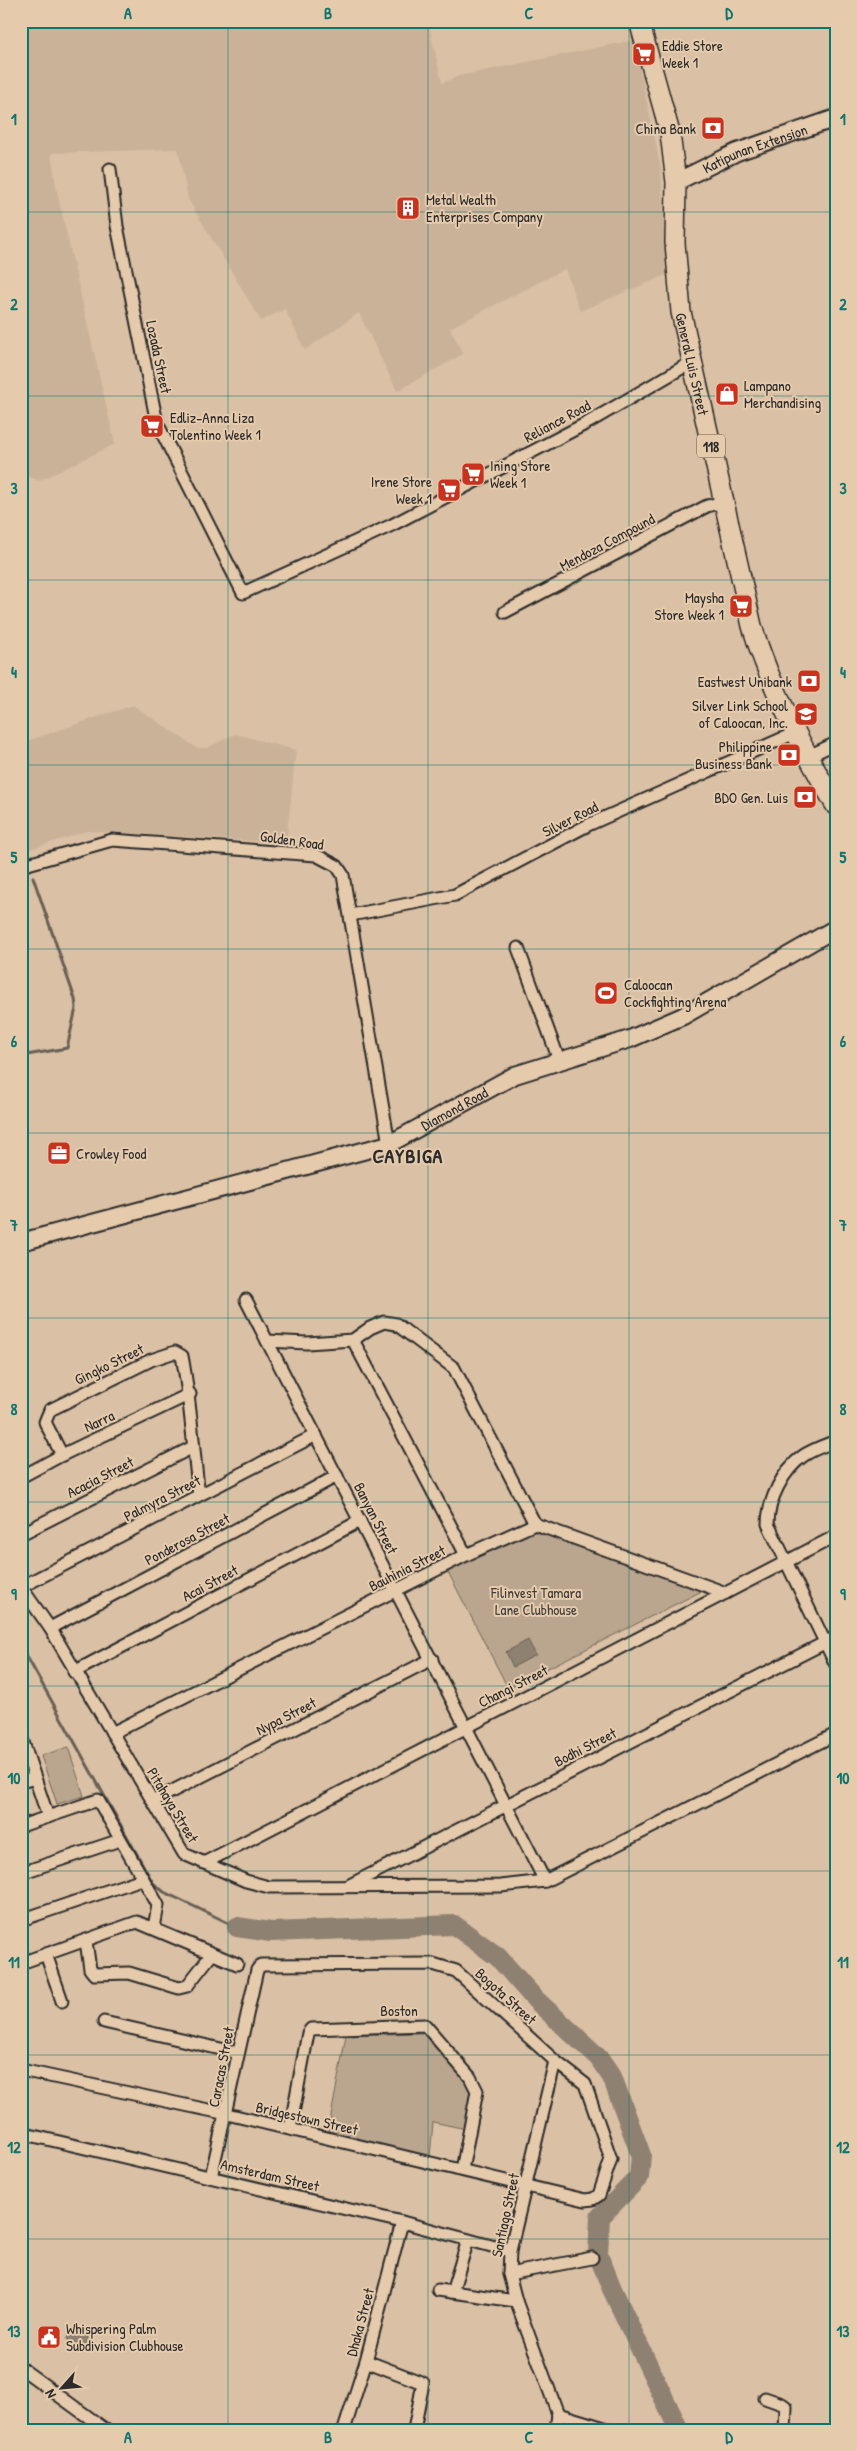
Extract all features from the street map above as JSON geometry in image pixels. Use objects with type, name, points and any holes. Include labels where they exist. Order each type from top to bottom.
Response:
[{"type":"main road","name":"General Luis Street","points":[[639,21],[666,113],[676,182],[675,243],[678,285],[692,362],[752,626],[763,664],[836,806]]},
{"type":"main road","name":"Katipunan Extension","points":[[676,182],[737,152],[836,118]]},
{"type":"main road","name":"Diamond Road","points":[[21,1242],[389,1144],[515,1074],[630,1039],[683,1016],[836,928]]},
{"type":"street","name":"Lozada Street","points":[[110,169],[117,226],[157,423],[243,593]]},
{"type":"street","name":"Reliance Road","points":[[243,593],[392,525],[589,422],[692,362]]},
{"type":"street","name":"Mendoza Compound","points":[[505,612],[707,506],[724,502]]},
{"type":"street","name":"Silver Road","points":[[351,916],[455,895],[588,825],[797,732]]},
{"type":"street","points":[[809,756],[836,743]]},
{"type":"street","name":"Golden Road","points":[[21,866],[112,840],[316,855],[337,866],[343,875],[351,916],[389,1144]]},
{"type":"street","points":[[518,948],[559,1060]]},
{"type":"street","name":"Banyan Street","points":[[246,1300],[545,1881]]},
{"type":"street","points":[[267,1340],[307,1343],[353,1340],[370,1328],[384,1322],[396,1324],[454,1368],[535,1524],[726,1593]]},
{"type":"street","points":[[353,1340],[466,1555]]},
{"type":"street","name":"Gingko Street","points":[[62,1455],[45,1422],[50,1410],[151,1360],[175,1352],[182,1356],[190,1394]]},
{"type":"street","points":[[190,1394],[193,1447],[199,1495]]},
{"type":"street","name":"Narra","points":[[21,1477],[62,1455],[190,1394]]},
{"type":"street","name":"Palmyra Street","points":[[21,1587],[316,1435]]},
{"type":"street","points":[[836,1440],[803,1456],[788,1471],[768,1510],[768,1524],[836,1665]]},
{"type":"street","name":"Acacia Street","points":[[21,1534],[193,1447]]},
{"type":"street","name":"Ponderosa Street","points":[[50,1628],[337,1476]]},
{"type":"street","name":"Acai Street","points":[[74,1672],[360,1521]]},
{"type":"street","name":"Bauhinia Street","points":[[112,1733],[466,1555],[535,1524]]},
{"type":"street","name":"Changi Street","points":[[204,1863],[836,1536]]},
{"type":"street","name":"Pitahaya Street","points":[[21,1587],[50,1628],[74,1672],[184,1854],[246,1881],[269,1887],[501,1886],[545,1881]]},
{"type":"street","name":"Bodhi Street","points":[[348,1886],[506,1803],[836,1637]]},
{"type":"street","name":"Nypa Street","points":[[153,1800],[432,1659]]},
{"type":"street","points":[[545,1881],[836,1734]]},
{"type":"street","points":[[21,1736],[48,1817]]},
{"type":"street","points":[[21,1782],[35,1778]]},
{"type":"street","points":[[21,1826],[98,1800],[158,1905],[154,1928]]},
{"type":"street","points":[[21,1873],[120,1840]]},
{"type":"street","points":[[21,1920],[142,1879]]},
{"type":"street","points":[[21,1963],[137,1922],[237,1964]]},
{"type":"street","points":[[86,1941],[90,1969],[94,1974],[129,1973],[179,1988],[187,1986],[212,1954]]},
{"type":"street","points":[[46,1954],[62,2001]]},
{"type":"street","name":"Bogota Street","points":[[261,1965],[433,1964],[456,1971],[555,2061],[585,2084],[611,2159],[599,2195],[593,2199],[585,2200]]},
{"type":"street","name":"Caracas Street","points":[[211,2177],[257,1970],[261,1965]]},
{"type":"street","points":[[104,2022],[238,2053]]},
{"type":"street","name":"Boston","points":[[290,2129],[308,2033],[311,2029],[425,2025],[470,2077],[477,2091],[462,2170]]},
{"type":"street","name":"Santiago Street","points":[[555,2061],[510,2251],[509,2274],[516,2300],[558,2414],[556,2430]]},
{"type":"street","name":"Bridgestown Street","points":[[21,2070],[226,2114],[585,2200]]},
{"type":"street","name":"Amsterdam Street","points":[[21,2133],[402,2222],[510,2251]]},
{"type":"street","name":"Dhaka Street","points":[[344,2430],[366,2361],[402,2222]]},
{"type":"street","points":[[452,2292],[468,2240]]},
{"type":"street","points":[[509,2274],[592,2258]]},
{"type":"street","points":[[438,2290],[516,2300]]},
{"type":"street","points":[[366,2361],[423,2383],[414,2430]]},
{"type":"street","points":[[22,2371],[106,2430]]},
{"type":"street","points":[[764,2398],[786,2407],[787,2421],[785,2430]]},
{"type":"street","points":[[558,2414],[611,2430]]},
{"type":"shaded area","points":[[21,21],[428,21],[442,83],[459,76],[634,40],[661,169],[666,275],[580,311],[565,269],[450,328],[463,354],[397,391],[359,313],[305,350],[285,309],[261,321],[188,199],[178,149],[51,153],[57,192],[115,444],[39,481],[21,473]]},
{"type":"shaded area","points":[[133,705],[197,748],[207,748],[235,734],[296,750],[286,843],[87,831],[21,852],[21,743]]},
{"type":"shaded area","points":[[528,1640],[536,1655],[513,1667],[506,1652]]},
{"type":"shaded area","points":[[73,2332],[86,2333],[89,2341],[85,2346],[71,2345],[67,2338]]},
{"type":"green space","name":"Filinvest Tamara Lane Clubhouse","points":[[529,1529],[702,1591],[508,1688],[447,1570]]},
{"type":"green space","points":[[68,1747],[84,1796],[57,1804],[41,1756]]},
{"type":"green space","points":[[423,2033],[472,2085],[473,2091],[466,2129],[433,2122],[430,2157],[328,2132],[346,2035]]},
{"type":"waterway","points":[[21,1056],[67,1048],[76,1008],[75,999],[33,877]]},
{"type":"waterway","points":[[21,1646],[153,1883],[164,1892],[237,1927]]},
{"type":"waterway","points":[[237,1927],[271,1932],[454,1925],[498,1957],[536,2000],[599,2058],[612,2077],[641,2155],[639,2177],[600,2217],[598,2254],[612,2289],[679,2430]]},
{"type":"place","name":"Eddie Store Week 1","points":[[644,54]]},
{"type":"place","name":"China Bank","points":[[713,128]]},
{"type":"place","name":"Metal Wealth Enterprises Company","points":[[408,208]]},
{"type":"place","name":"Lampano Merchandising","points":[[727,394]]},
{"type":"place","name":"Edliz-Anna Liza Tolentino Week 1","points":[[152,426]]},
{"type":"place","name":"Ining Store Week 1","points":[[473,474]]},
{"type":"place","name":"Irene Store Week 1","points":[[449,490]]},
{"type":"place","name":"Maysha Store Week 1","points":[[741,606]]},
{"type":"place","name":"Eastwest Unibank","points":[[809,681]]},
{"type":"place","name":"Silver Link School of Caloocan, Inc.","points":[[806,714]]},
{"type":"place","name":"Philippine Business Bank","points":[[789,755]]},
{"type":"place","name":"BDO Gen. Luis","points":[[805,797]]},
{"type":"place","name":"Caloocan Cockfighting Arena","points":[[606,993]]},
{"type":"place","name":"Crowley Food","points":[[59,1153]]},
{"type":"place","name":"Whispering Palm Subdivision Clubhouse","points":[[49,2337]]},
{"type":"district","name":"CAYBIGA","points":[[408,1155]]}]
